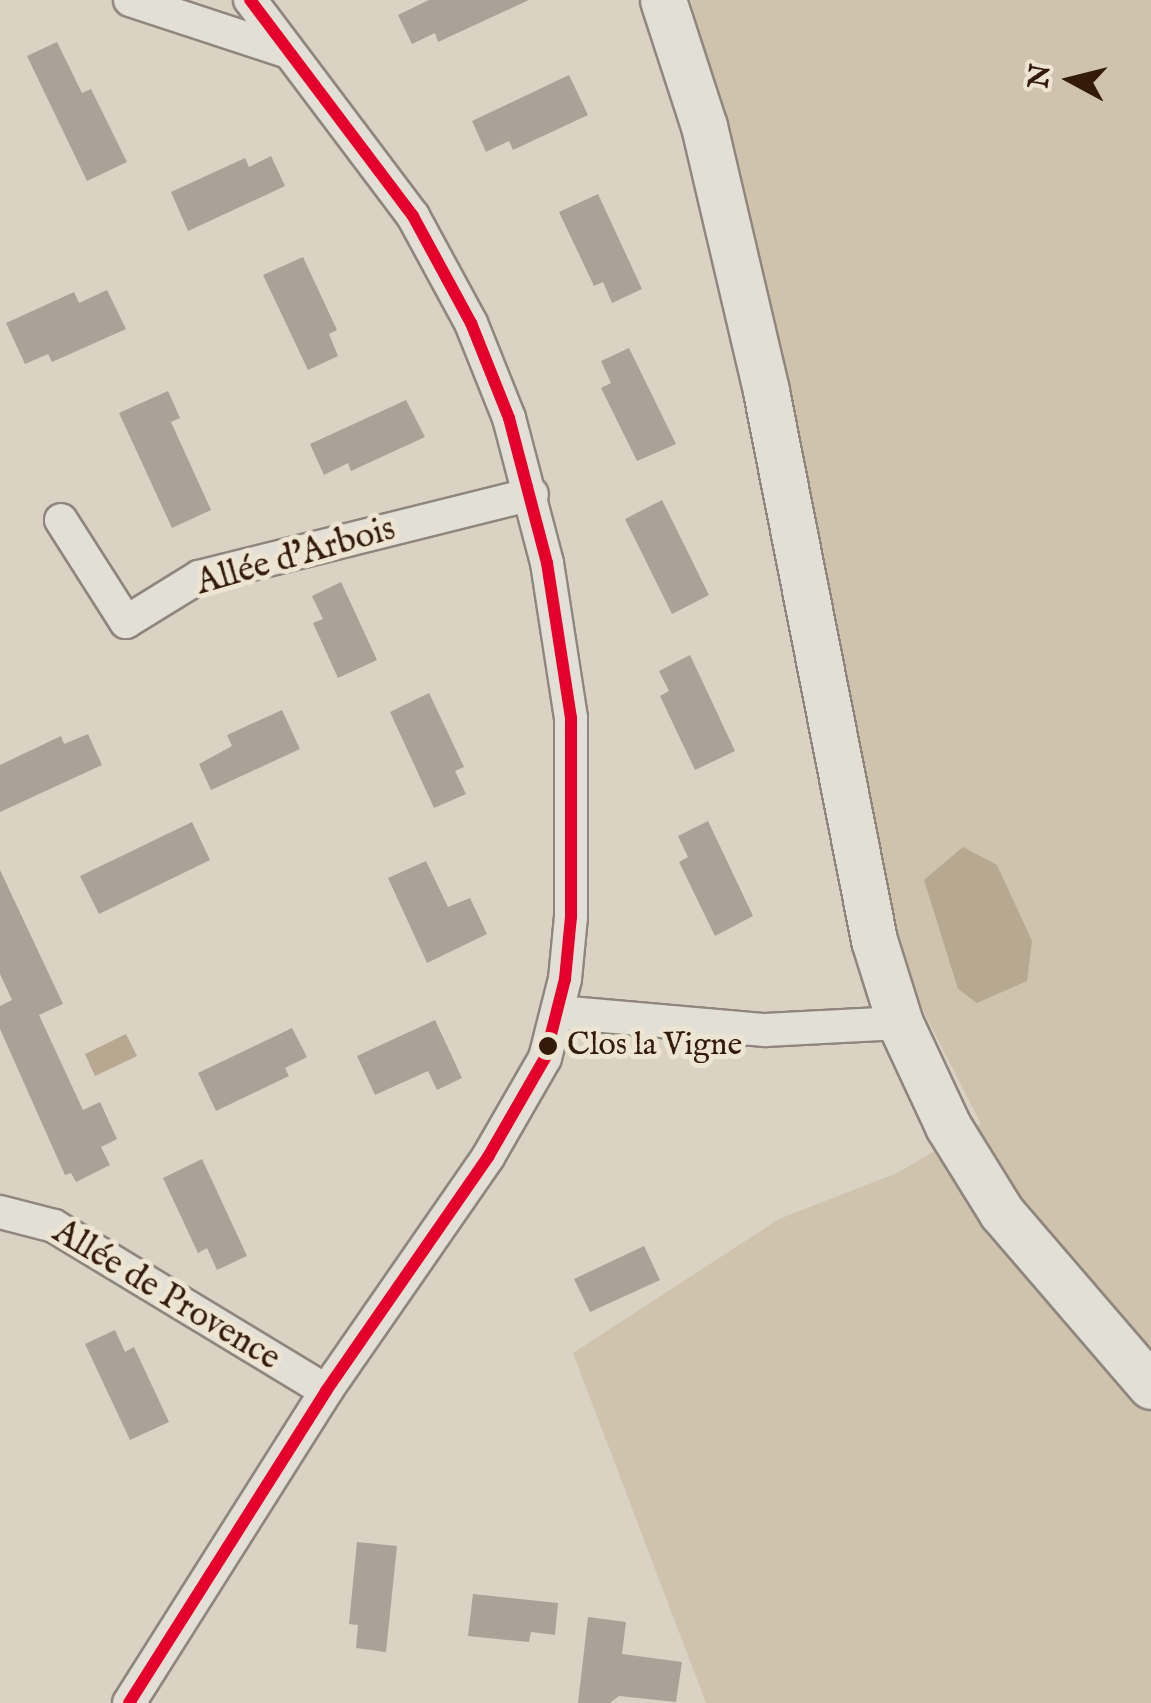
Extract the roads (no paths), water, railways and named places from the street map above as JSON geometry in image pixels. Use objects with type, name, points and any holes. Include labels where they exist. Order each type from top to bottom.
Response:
[{"type":"street","points":[[130,0],[288,52]]},
{"type":"street","points":[[129,1703],[326,1392],[488,1157],[545,1058],[558,1012],[571,916],[572,718],[532,494],[471,323],[435,253],[378,162],[250,0]]},
{"type":"street","points":[[664,0],[704,126],[766,390],[874,940],[900,1023],[948,1126],[1002,1213],[1151,1386]]},
{"type":"street","name":"Allée d'Arbois","points":[[61,520],[126,622],[199,577],[532,494]]},
{"type":"street","points":[[558,1012],[765,1030],[900,1023]]},
{"type":"street","name":"Allée de Provence","points":[[0,1212],[54,1226],[326,1392]]},
{"type":"place","name":"Clos la Vigne","points":[[548,1046]]}]
